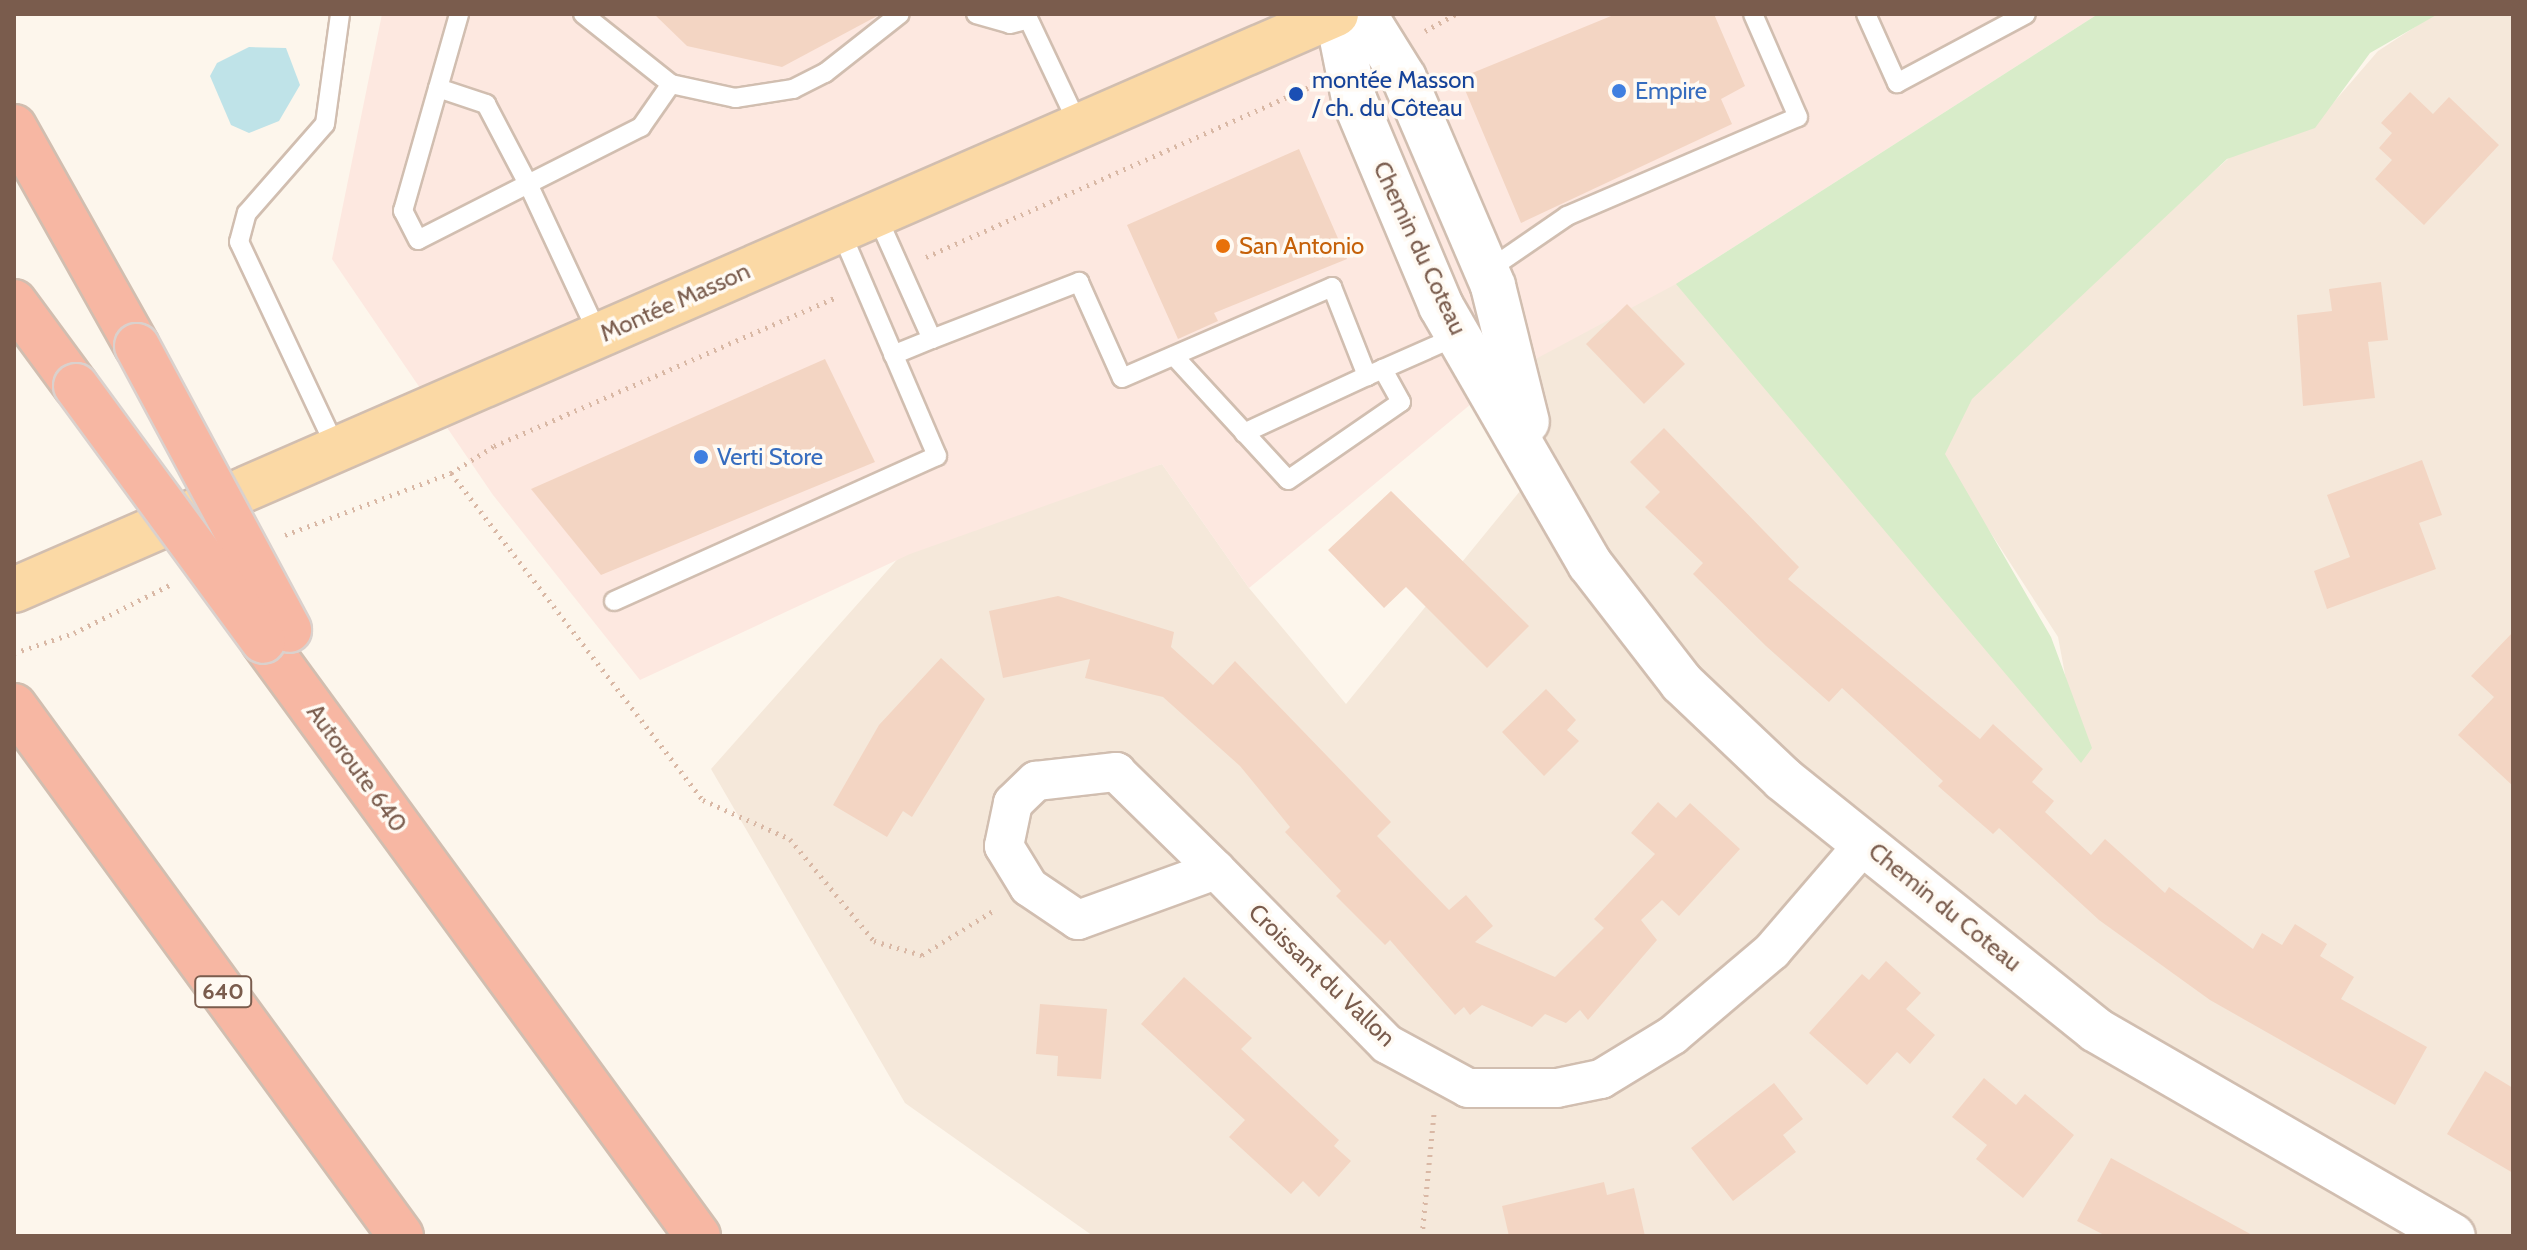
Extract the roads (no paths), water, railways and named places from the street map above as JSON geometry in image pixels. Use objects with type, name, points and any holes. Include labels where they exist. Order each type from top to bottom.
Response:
[{"type":"highway","points":[[14,127],[137,346],[276,636]]},
{"type":"highway","points":[[14,302],[76,386],[276,636]]},
{"type":"highway","name":"Autoroute 640","points":[[276,636],[377,796],[698,1236]]},
{"type":"highway","name":"640","points":[[14,706],[401,1236]]},
{"type":"main road","name":"Montée Masson","points":[[14,590],[1337,14]]},
{"type":"street","name":"Chemin du Coteau","points":[[1337,14],[1354,99],[1459,335],[1538,467],[1590,564],[1662,661],[1758,757],[2096,1030],[2453,1236]]},
{"type":"street","name":"Chemin du Coteau","points":[[1364,14],[1404,78],[1487,271],[1538,467]]},
{"type":"street","name":"Croissant du Vallon","points":[[1216,870],[1078,920],[1029,887],[1004,846],[1013,803],[1036,781],[1116,772],[1216,870],[1387,1044],[1468,1088],[1557,1088],[1601,1079],[1673,1035],[1772,951],[1865,843]]},
{"type":"lane","points":[[337,450],[239,242],[247,213],[325,124],[340,14]]},
{"type":"lane","points":[[459,14],[403,211],[418,240],[641,127],[671,84]]},
{"type":"lane","points":[[583,14],[671,84],[735,98],[793,89],[855,55],[900,14]]},
{"type":"lane","points":[[976,14],[1010,24],[1026,17],[1079,126]]},
{"type":"lane","points":[[1487,271],[1567,216],[1798,117],[1753,14]]},
{"type":"lane","points":[[1866,14],[1897,83],[2026,14]]},
{"type":"lane","points":[[438,88],[486,104],[528,184],[599,336]]},
{"type":"lane","points":[[858,222],[932,339]]},
{"type":"lane","points":[[614,601],[937,456],[893,355],[858,222]]},
{"type":"lane","points":[[893,355],[1079,282],[1122,378],[1332,287],[1375,372],[1401,402],[1288,480],[1174,356]]},
{"type":"lane","points":[[1244,433],[1501,317]]},
{"type":"water","points":[[249,47],[286,48],[300,85],[279,121],[249,133],[231,125],[210,76],[217,63]]},
{"type":"place","name":"Empire","points":[[1619,91]]},
{"type":"place","name":"montée Masson / ch. du Côteau","points":[[1296,94]]},
{"type":"place","name":"San Antonio","points":[[1223,246]]},
{"type":"place","name":"Verti Store","points":[[701,457]]}]
